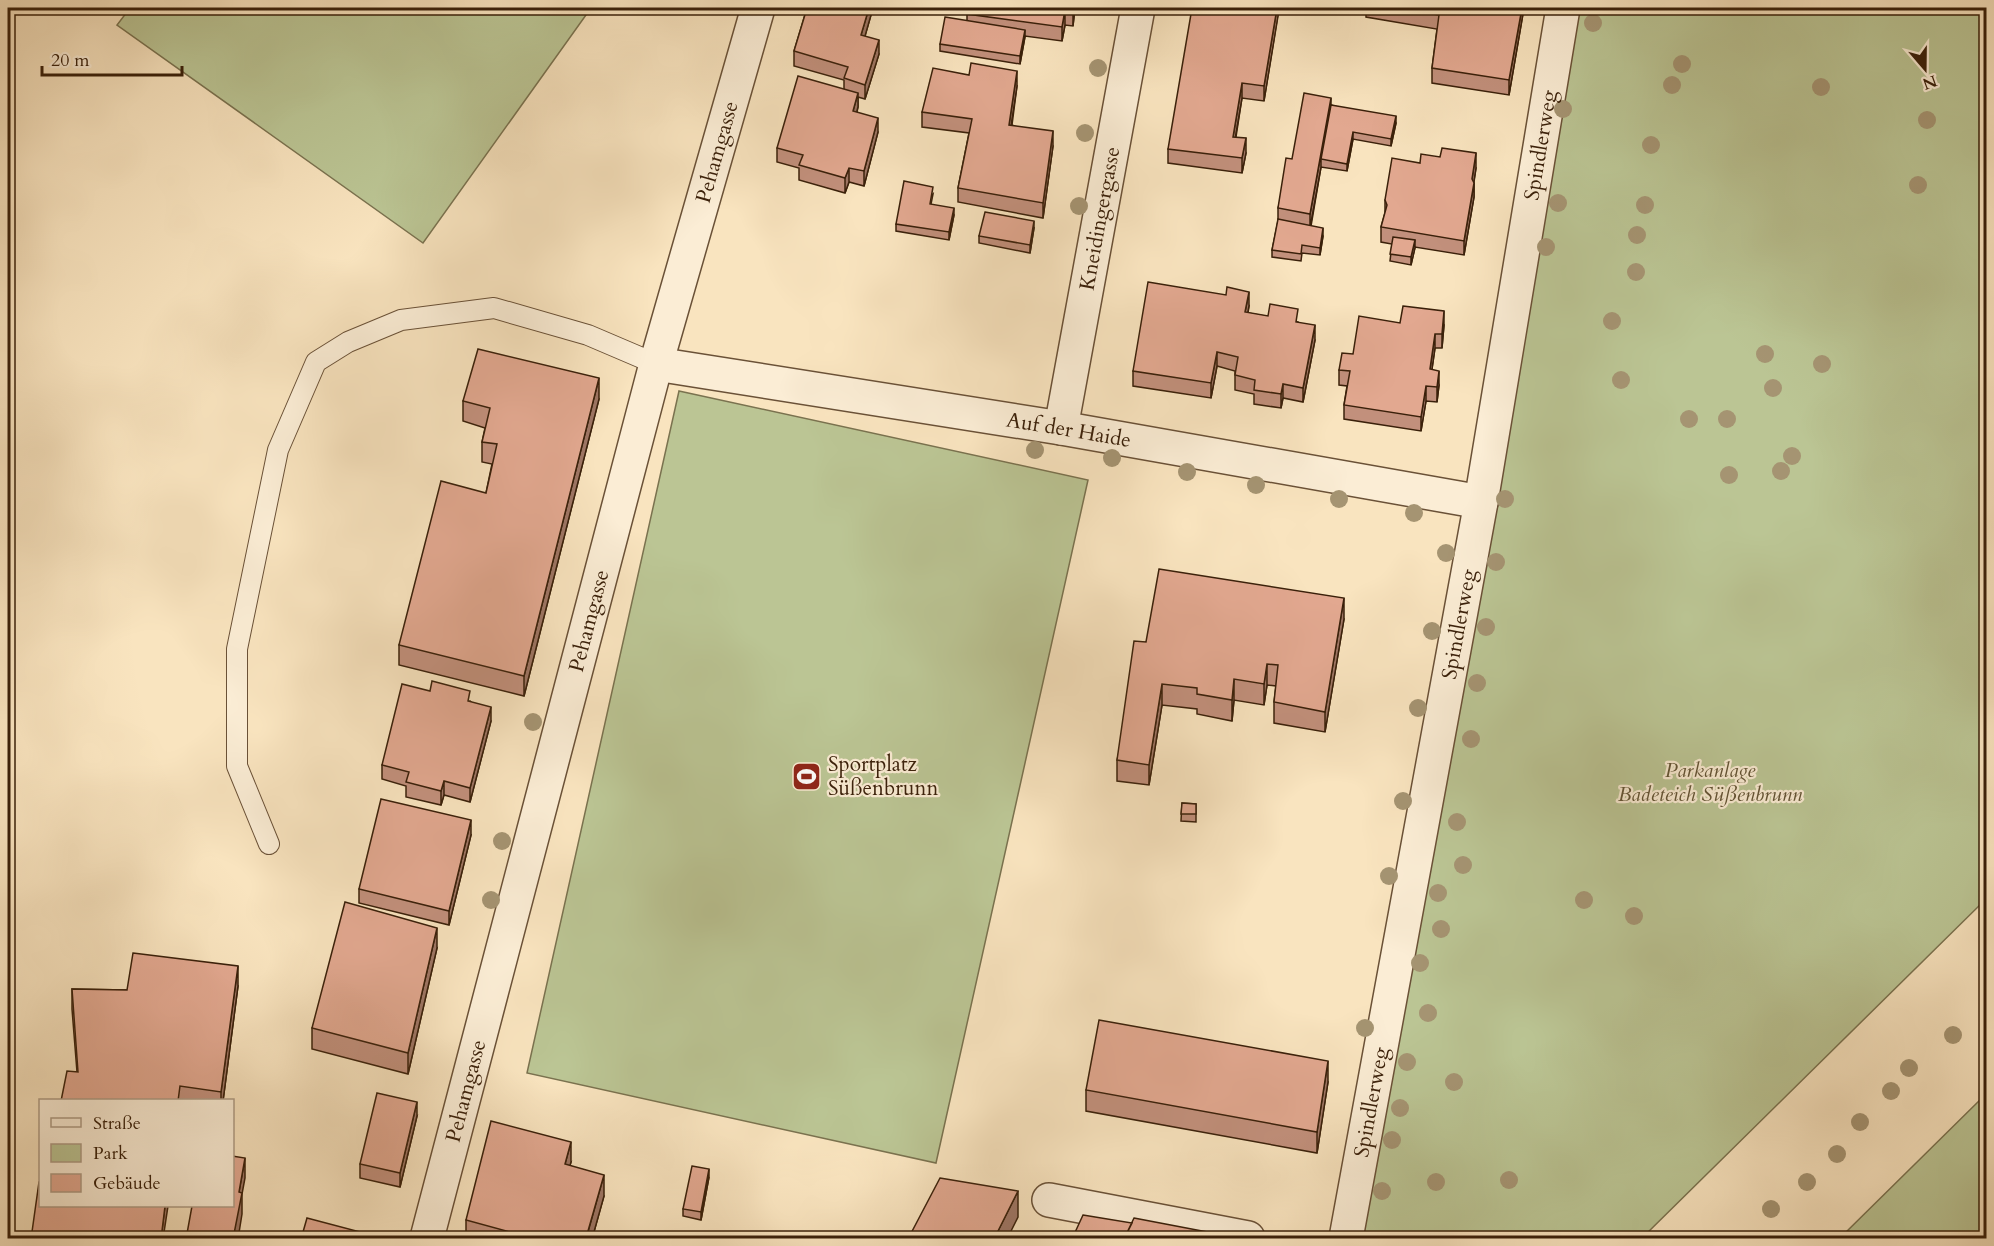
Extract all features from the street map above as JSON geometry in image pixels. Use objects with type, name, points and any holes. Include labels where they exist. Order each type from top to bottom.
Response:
[{"type":"street","name":"Pehamgasse","points":[[427,1239],[656,364],[758,8]]},
{"type":"street","name":"Kneidingergasse","points":[[1061,428],[1138,8]]},
{"type":"street","name":"Spindlerweg","points":[[1346,1239],[1481,502],[1563,8]]},
{"type":"street","name":"Auf der Haide","points":[[656,364],[1061,428],[1481,502]]},
{"type":"street","points":[[1048,1200],[1248,1239]]},
{"type":"lane","points":[[269,844],[237,766],[237,649],[278,450],[316,362],[348,342],[401,320],[494,308],[588,336],[656,364]]},
{"type":"green space","points":[[130,8],[591,8],[423,243],[117,25]]},
{"type":"green space","name":"Parkanlage Badeteich Süßenbrunn","points":[[1563,8],[1986,8],[1986,899],[1642,1238],[1346,1238]]},
{"type":"green space","name":"Sportplatz Süßenbrunn","points":[[679,391],[1088,480],[936,1163],[527,1073]]},
{"type":"green space","points":[[1986,1094],[1986,1238],[1840,1238]]},
{"type":"building","points":[[807,8],[869,8],[861,35],[879,40],[865,85],[844,78],[848,67],[794,51]]},
{"type":"building","points":[[968,8],[1073,8],[1073,11],[1065,10],[1062,27],[967,14]]},
{"type":"building","points":[[1192,8],[1277,8],[1264,86],[1242,83],[1233,137],[1246,138],[1242,158],[1168,149]]},
{"type":"building","points":[[1395,8],[1522,8],[1509,80],[1432,68],[1439,15]]},
{"type":"building","points":[[945,17],[1025,30],[1020,56],[940,44]]},
{"type":"building","points":[[971,63],[1017,71],[1009,125],[1053,131],[1043,203],[958,188],[972,119],[922,112],[933,68],[969,75]]},
{"type":"building","points":[[798,76],[858,93],[853,111],[878,118],[864,171],[849,168],[845,178],[799,165],[803,155],[777,148]]},
{"type":"building","points":[[1304,93],[1331,98],[1310,214],[1278,208],[1286,158],[1292,159]]},
{"type":"building","points":[[1331,105],[1396,116],[1391,139],[1353,132],[1347,164],[1321,159]]},
{"type":"building","points":[[1442,148],[1476,153],[1472,179],[1474,183],[1464,241],[1381,227],[1387,205],[1385,200],[1392,158],[1420,163],[1421,154],[1440,157]]},
{"type":"building","points":[[904,181],[933,187],[930,204],[954,208],[949,232],[896,224]]},
{"type":"building","points":[[985,212],[1034,221],[1030,245],[979,236]]},
{"type":"building","points":[[1278,219],[1323,228],[1320,248],[1302,245],[1301,254],[1272,250]]},
{"type":"building","points":[[1393,237],[1415,240],[1411,257],[1390,254]]},
{"type":"building","points":[[1148,282],[1226,295],[1227,287],[1249,292],[1245,312],[1268,316],[1270,304],[1298,309],[1296,322],[1315,325],[1303,388],[1283,384],[1281,394],[1254,390],[1255,380],[1235,375],[1238,357],[1217,352],[1211,383],[1133,371]]},
{"type":"building","points":[[1403,306],[1444,311],[1442,334],[1435,334],[1430,369],[1439,371],[1437,387],[1426,386],[1421,417],[1344,405],[1350,371],[1339,370],[1342,353],[1353,354],[1359,316],[1400,323]]},
{"type":"building","points":[[478,349],[599,378],[524,676],[399,645],[441,481],[486,493],[497,444],[482,442],[490,408],[463,401]]},
{"type":"building","points":[[1159,569],[1344,598],[1325,712],[1274,702],[1278,665],[1267,664],[1264,684],[1234,679],[1232,700],[1197,694],[1197,688],[1162,684],[1149,765],[1117,760],[1134,641],[1146,642]]},
{"type":"building","points":[[432,681],[470,691],[468,701],[491,707],[470,788],[444,781],[441,791],[406,782],[409,772],[382,765],[402,684],[430,691]]},
{"type":"building","points":[[381,799],[471,820],[449,911],[359,889]]},
{"type":"building","points":[[1182,803],[1196,804],[1196,814],[1181,814]]},
{"type":"building","points":[[345,902],[437,928],[408,1053],[312,1028]]},
{"type":"building","points":[[133,953],[238,966],[221,1092],[180,1086],[178,1099],[61,1099],[67,1071],[78,1072],[72,989],[127,990]]},
{"type":"building","points":[[1099,1020],[1328,1061],[1317,1132],[1086,1090]]},
{"type":"building","points":[[377,1093],[417,1102],[400,1173],[360,1164]]},
{"type":"building","points":[[491,1121],[571,1142],[565,1164],[604,1175],[586,1238],[590,1239],[536,1239],[466,1220]]},
{"type":"building","points":[[234,1156],[245,1158],[239,1192],[242,1193],[233,1239],[186,1239],[192,1207],[234,1207]]},
{"type":"building","points":[[692,1166],[709,1169],[701,1212],[683,1209]]},
{"type":"building","points":[[940,1178],[1018,1191],[994,1239],[908,1239]]},
{"type":"building","points":[[39,1182],[39,1207],[165,1207],[161,1239],[31,1239]]},
{"type":"building","points":[[1083,1215],[1132,1223],[1124,1239],[1072,1239]]},
{"type":"building","points":[[307,1218],[383,1238],[383,1239],[301,1239]]},
{"type":"building","points":[[1134,1218],[1244,1239],[1124,1239]]},
{"type":"place","name":"Sportplatz Süßenbrunn","points":[[807,776]]}]
